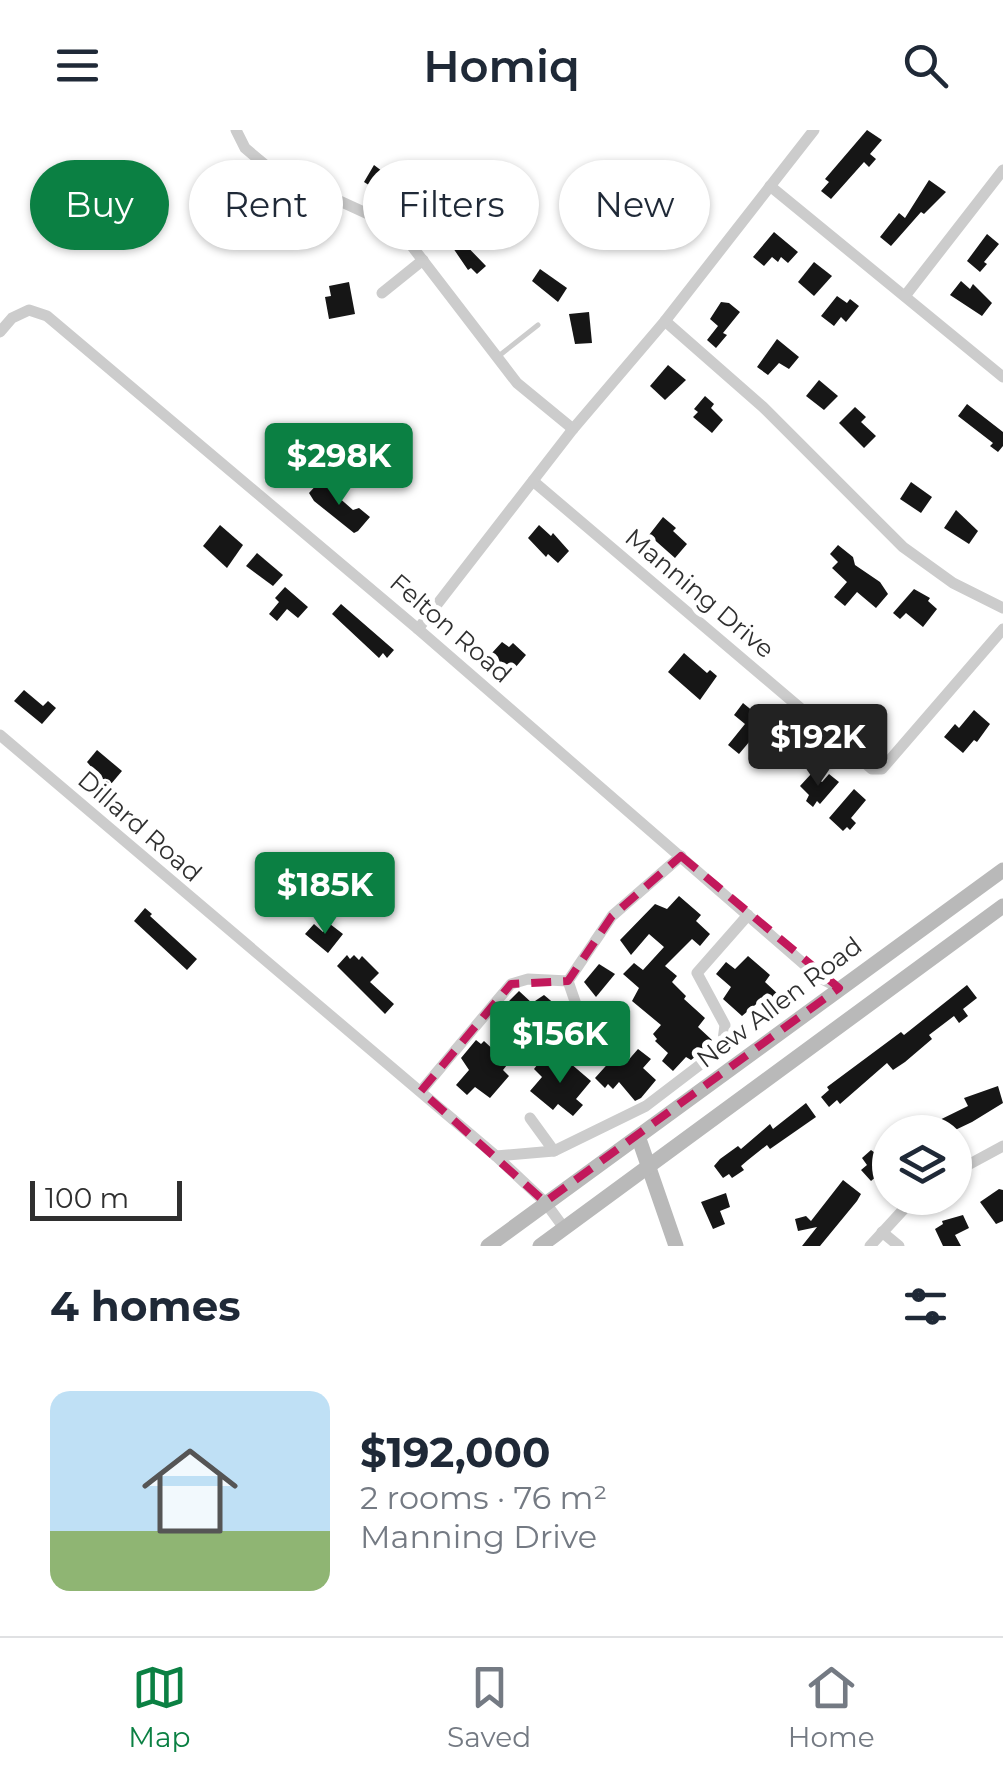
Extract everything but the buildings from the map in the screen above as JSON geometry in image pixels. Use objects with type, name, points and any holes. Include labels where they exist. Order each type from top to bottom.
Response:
[{"type":"main road","name":"New Allen Road","points":[[488,1246],[1003,870]]},
{"type":"main road","points":[[540,1246],[1003,906]]},
{"type":"main road","points":[[639,1138],[676,1246]]},
{"type":"street","points":[[236,130],[245,148],[270,169],[368,214],[411,245],[518,383],[573,428]]},
{"type":"street","points":[[418,629],[573,428],[666,321],[814,130]]},
{"type":"street","points":[[906,296],[1003,170]]},
{"type":"street","points":[[770,186],[1003,377]]},
{"type":"street","points":[[382,293],[423,260]]},
{"type":"street","name":"Felton Road","points":[[0,332],[12,318],[30,310],[48,316],[418,629],[820,978],[839,988]]},
{"type":"street","points":[[666,321],[762,407],[903,548],[953,583],[1003,608]]},
{"type":"street","name":"Manning Drive","points":[[534,480],[872,768],[882,769],[1003,629]]},
{"type":"street","name":"Dillard Road","points":[[0,735],[496,1156],[546,1202],[564,1228]]},
{"type":"street","points":[[568,981],[612,916],[681,856]]},
{"type":"street","points":[[496,1156],[554,1151],[646,1106],[722,1048],[725,1024],[697,972],[748,915]]},
{"type":"street","points":[[421,1091],[511,984],[528,980],[568,981]]},
{"type":"street","points":[[568,981],[590,1045],[620,1028]]},
{"type":"street","points":[[530,1118],[554,1151]]},
{"type":"street","points":[[972,1163],[1003,1146]]},
{"type":"street","points":[[870,1246],[898,1215]]},
{"type":"street","points":[[882,1232],[900,1246]]},
{"type":"lane","points":[[497,357],[538,325]]},
{"type":"highlighted area","points":[[681,856],[839,988],[545,1202],[421,1091],[511,984],[568,981],[612,916]]}]
